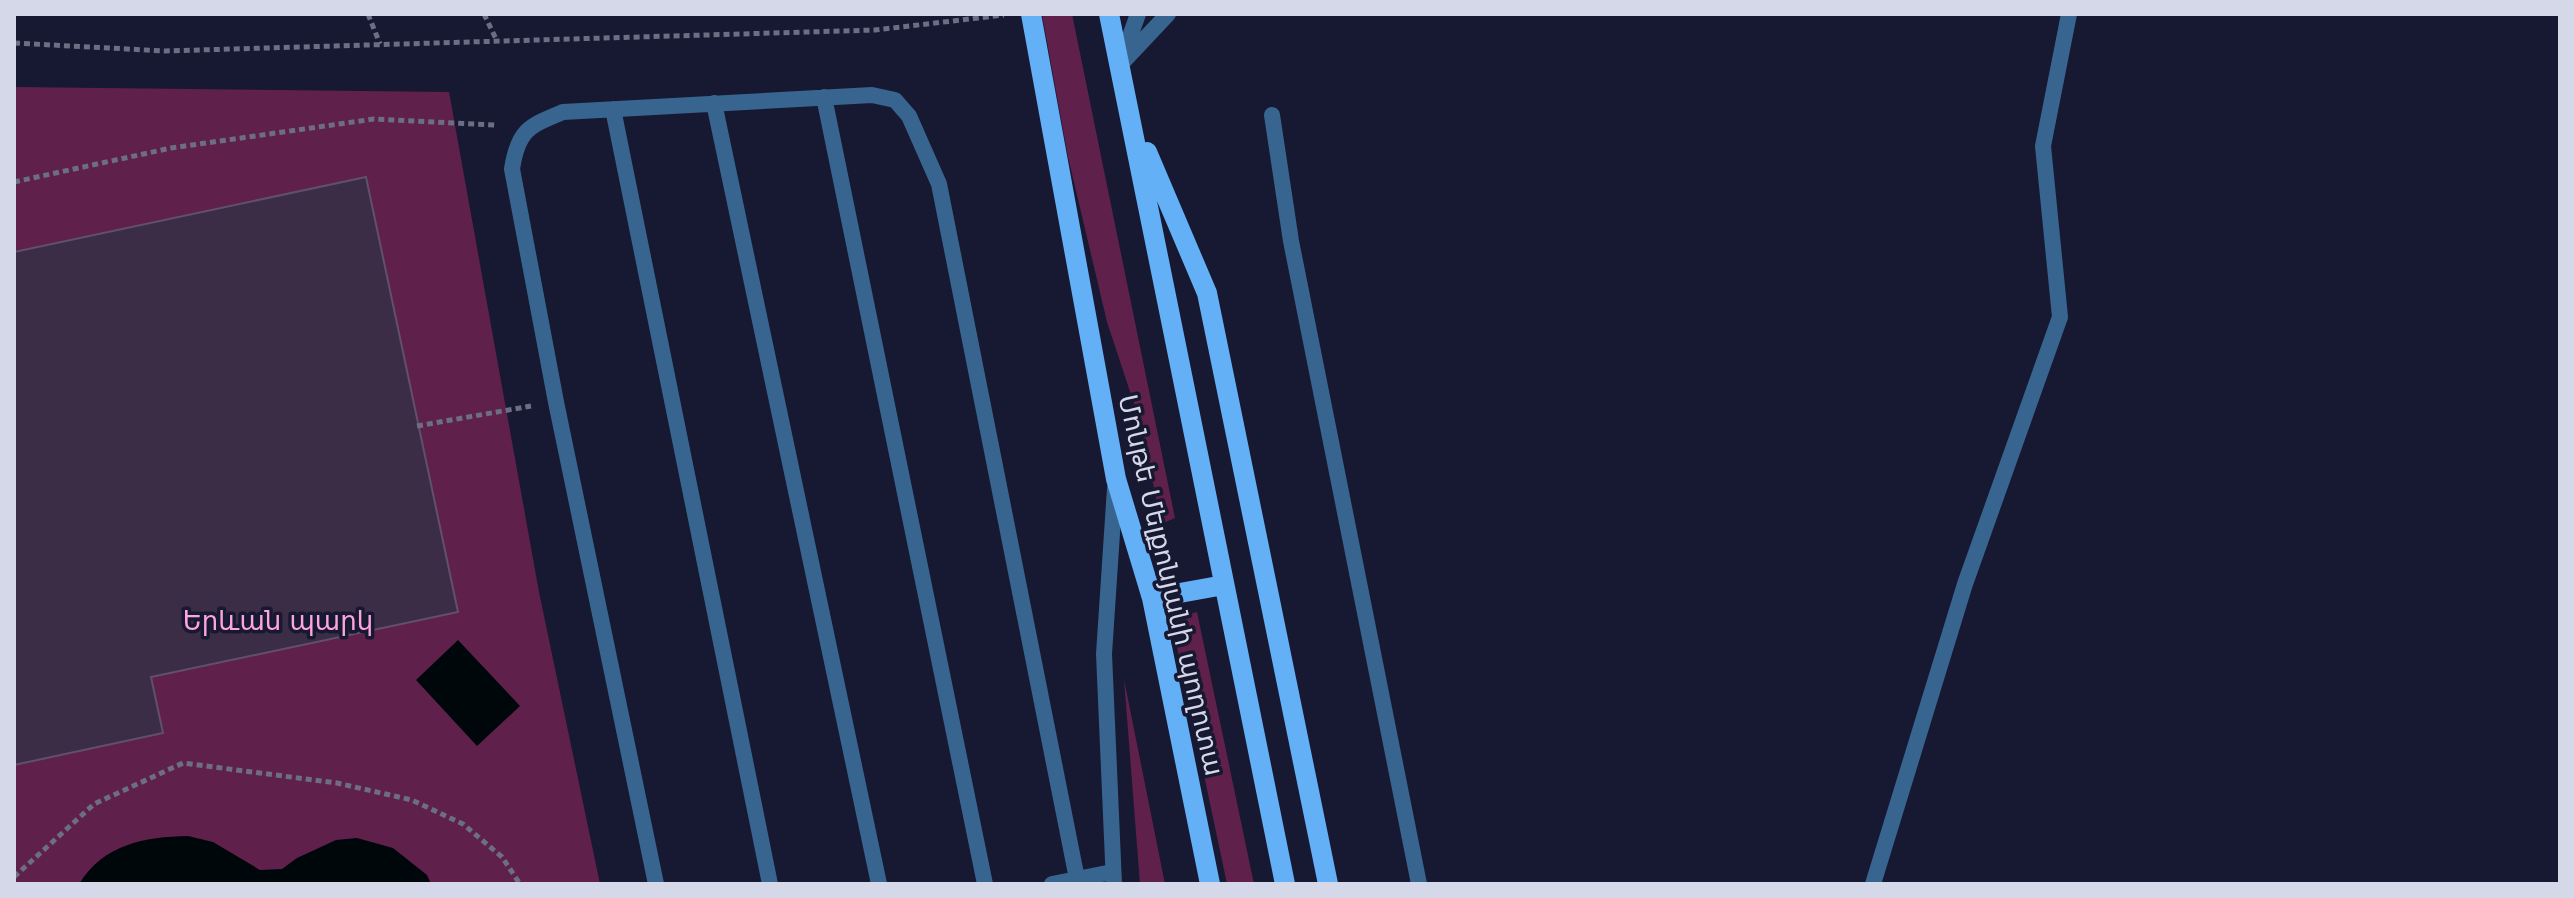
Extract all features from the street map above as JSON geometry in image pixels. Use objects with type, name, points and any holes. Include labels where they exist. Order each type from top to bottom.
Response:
[{"type":"main road","name":"Մոնթե Մելքոնյանի պողոտա","points":[[1031,14],[1116,479],[1152,598],[1210,884]]},
{"type":"main road","name":"Մոնթե Մելքոնյանի պողոտա","points":[[1109,14],[1285,884]]},
{"type":"main road","points":[[1131,115],[1207,293],[1328,884]]},
{"type":"main road","points":[[1152,598],[1224,585]]},
{"type":"lane","points":[[1120,65],[1138,14]]},
{"type":"lane","points":[[1120,65],[1168,14]]},
{"type":"lane","points":[[1873,884],[1965,584],[2060,317],[2043,146],[2069,14]]},
{"type":"lane","points":[[656,884],[556,402],[512,169],[515,147],[528,126],[563,112],[872,95],[895,100],[909,116],[939,184],[1078,882]]},
{"type":"lane","points":[[824,97],[985,884]]},
{"type":"lane","points":[[714,103],[879,884]]},
{"type":"lane","points":[[613,109],[770,884]]},
{"type":"lane","points":[[1272,115],[1291,241],[1419,884]]},
{"type":"lane","points":[[1052,884],[1113,878],[1104,654],[1116,479]]},
{"type":"path","points":[[368,14],[380,44]]},
{"type":"path","points":[[484,14],[497,41]]},
{"type":"path","points":[[14,43],[165,51],[875,30],[1008,15]]},
{"type":"path","points":[[14,182],[171,148],[374,119],[528,126]]},
{"type":"path","points":[[417,426],[556,402]]},
{"type":"path","points":[[14,877],[94,804],[183,763],[337,783],[412,800],[463,824],[502,857],[520,884]]},
{"type":"green space","points":[[1042,14],[1072,14],[1175,518],[1161,524],[1143,431],[1107,322],[1068,157]]},
{"type":"green space","name":"Երևան պարկ","points":[[14,87],[449,92],[539,592],[600,884],[14,884]]},
{"type":"green space","points":[[1197,612],[1254,884],[1227,884],[1171,619]]},
{"type":"green space","points":[[1124,679],[1165,884],[1140,884]]},
{"type":"shaded area","points":[[458,640],[520,706],[477,746],[416,680]]},
{"type":"shaded area","points":[[188,836],[213,842],[260,870],[282,869],[297,858],[336,840],[357,838],[393,848],[427,875],[431,884],[79,884],[100,860],[126,845],[156,838]]},
{"type":"building","points":[[366,177],[458,612],[151,677],[163,733],[14,765],[14,252]]}]
